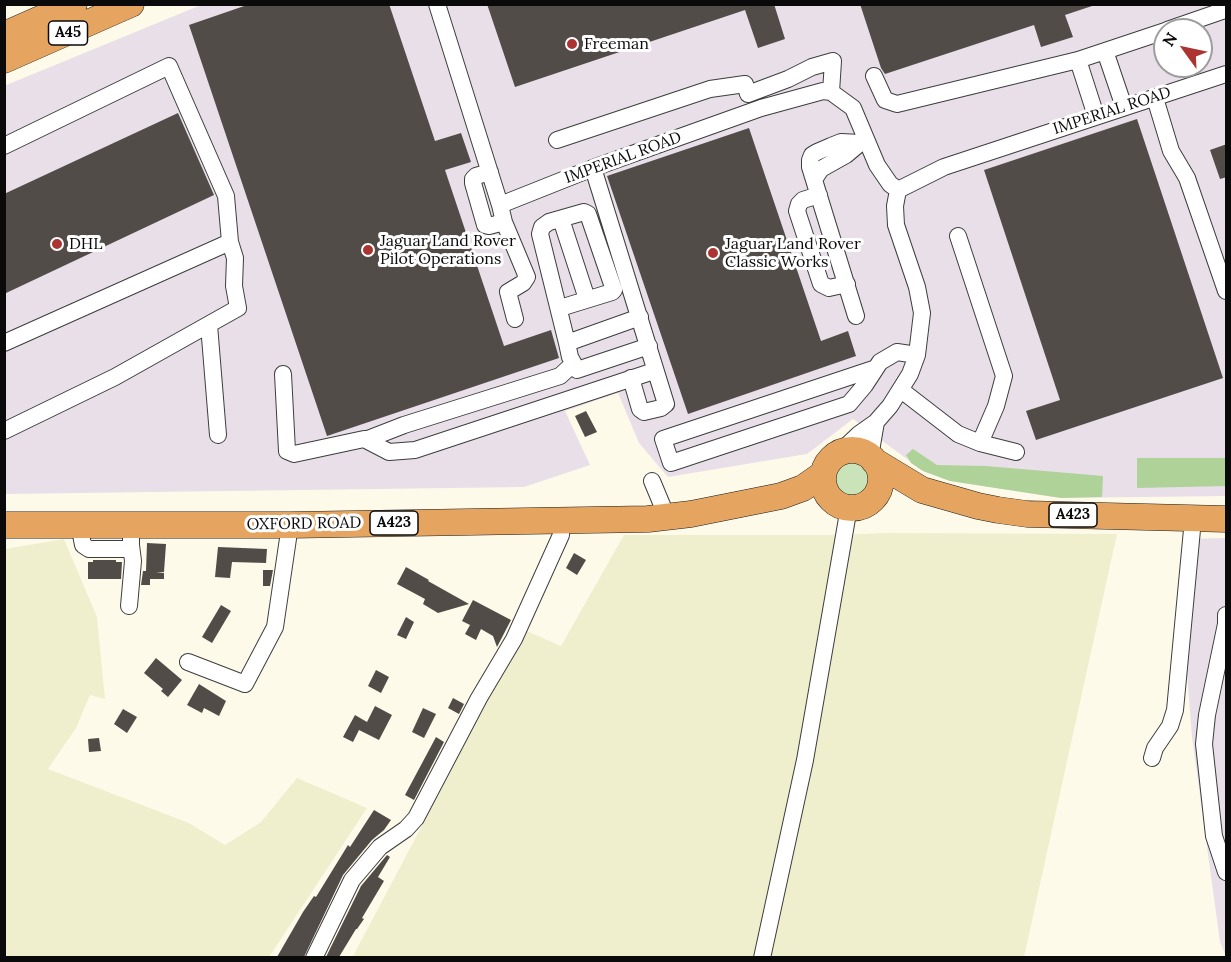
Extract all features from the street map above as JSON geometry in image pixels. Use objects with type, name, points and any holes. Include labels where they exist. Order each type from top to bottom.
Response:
[{"type":"highway","name":"A45","points":[[4,35],[74,4]]},
{"type":"highway","name":"A45","points":[[4,60],[131,4]]},
{"type":"highway","points":[[853,450],[872,459],[880,478],[878,490],[852,504],[826,491],[823,474],[827,464],[840,452],[853,450]]},
{"type":"highway","name":"OXFORD ROAD","points":[[872,459],[922,490],[978,506],[1027,514],[1227,519]]},
{"type":"highway","name":"OXFORD ROAD","points":[[4,525],[79,524],[131,535],[290,525],[648,519],[781,496],[803,488],[823,474]]},
{"type":"highway","name":"OXFORD ROAD","points":[[781,496],[852,504],[891,493],[922,490]]},
{"type":"street","points":[[437,4],[504,222],[527,277],[523,283],[508,292],[515,320]]},
{"type":"street","points":[[1201,18],[1225,10]]},
{"type":"street","points":[[874,76],[885,100],[897,104],[1078,60],[1153,34]]},
{"type":"street","points":[[1105,51],[1124,107]]},
{"type":"street","points":[[557,140],[710,89],[745,84],[748,94],[788,79],[833,54],[831,92],[853,108],[863,141],[884,176],[898,190],[895,206],[896,225],[917,287],[922,313],[917,355],[901,390],[876,422],[840,452]]},
{"type":"street","points":[[1078,60],[1096,116]]},
{"type":"street","points":[[4,146],[169,66],[226,196],[230,242],[235,258],[234,286],[238,308],[115,377],[4,431]]},
{"type":"street","name":"IMPERIAL ROAD","points":[[898,190],[944,167],[1227,74]]},
{"type":"street","name":"IMPERIAL ROAD","points":[[500,205],[593,168],[761,108],[815,92],[831,92]]},
{"type":"street","points":[[1155,98],[1172,151],[1187,178],[1227,291]]},
{"type":"street","points":[[856,316],[810,167],[812,155],[841,142],[863,141]]},
{"type":"street","points":[[593,168],[666,404],[661,408],[644,412],[640,409],[632,378]]},
{"type":"street","points":[[490,172],[473,178],[485,225],[504,222]]},
{"type":"street","points":[[819,195],[803,200],[797,211],[821,284],[829,288],[847,284]]},
{"type":"street","points":[[560,308],[614,290],[588,214],[584,212],[549,222],[542,227],[540,234],[573,364],[577,370],[648,346]]},
{"type":"street","points":[[561,219],[587,299]]},
{"type":"street","points":[[958,236],[1004,376],[996,406],[980,442]]},
{"type":"street","points":[[4,343],[230,242]]},
{"type":"street","points":[[567,343],[640,317]]},
{"type":"street","points":[[209,325],[218,435]]},
{"type":"street","points":[[876,368],[663,440],[671,463],[849,404],[865,385],[880,362],[897,352],[917,355]]},
{"type":"street","points":[[282,374],[287,451],[294,454],[368,439],[404,425],[560,376],[573,364]]},
{"type":"street","points":[[364,439],[389,452],[415,450],[654,371]]},
{"type":"street","points":[[560,376],[569,398]]},
{"type":"street","points":[[901,390],[958,434],[1016,452]]},
{"type":"street","points":[[496,396],[506,420]]},
{"type":"street","points":[[872,459],[876,422]]},
{"type":"street","points":[[652,481],[667,517]]},
{"type":"street","points":[[762,957],[805,760],[852,504]]},
{"type":"street","points":[[1152,758],[1155,748],[1170,726],[1175,710],[1193,519]]},
{"type":"street","points":[[314,957],[352,880],[380,848],[406,829],[416,818],[479,698],[514,639],[561,535],[562,520]]},
{"type":"street","points":[[188,662],[245,684],[275,627],[290,525]]},
{"type":"street","points":[[129,606],[133,561],[131,535]]},
{"type":"street","points":[[1227,615],[1207,715],[1204,744],[1214,836],[1227,872]]},
{"type":"shaded area","points":[[201,5],[1226,5],[1226,496],[1061,498],[950,481],[923,471],[853,419],[807,454],[668,477],[639,443],[618,393],[565,411],[590,465],[524,487],[5,494],[4,86]]},
{"type":"shaded area","points":[[1226,538],[1226,956],[1220,942],[1192,737],[1182,609],[1188,539]]},
{"type":"green space","points":[[913,449],[937,465],[986,466],[1103,476],[1102,497],[1061,498],[950,481],[923,471],[911,463],[906,455]]},
{"type":"green space","points":[[853,457],[868,463],[874,478],[868,493],[853,499],[838,493],[832,478],[838,463]]},
{"type":"green space","points":[[1137,458],[1226,458],[1226,486],[1137,488]]},
{"type":"green space","points":[[1117,534],[1024,957],[352,958],[452,769],[522,629],[561,646],[624,535]]},
{"type":"green space","points":[[64,539],[97,617],[105,699],[90,695],[76,728],[48,769],[189,823],[225,845],[261,822],[297,778],[367,808],[269,957],[5,957],[5,549]]},
{"type":"building","name":"Jaguar Land Rover Pilot Operations","points":[[250,4],[389,4],[435,141],[461,133],[471,162],[445,170],[504,346],[551,330],[559,358],[327,436],[189,25]]},
{"type":"building","name":"Freeman","points":[[487,4],[774,4],[785,39],[758,48],[745,10],[515,87]]},
{"type":"building","points":[[860,4],[1092,4],[1092,6],[1065,15],[1073,37],[1041,47],[1034,25],[885,74]]},
{"type":"building","name":"DHL","points":[[178,113],[214,195],[4,294],[4,194]]},
{"type":"building","points":[[1137,119],[1223,378],[1036,440],[1026,411],[1060,400],[984,170]]},
{"type":"building","name":"Jaguar Land Rover Classic Works","points":[[749,128],[821,341],[848,331],[856,356],[688,414],[607,176]]},
{"type":"building","points":[[1227,144],[1227,177],[1220,179],[1210,150]]},
{"type":"building","points":[[586,411],[597,432],[585,437],[575,416]]},
{"type":"building","points":[[147,543],[166,544],[164,572],[156,572],[164,573],[164,579],[150,579],[150,585],[141,585],[143,571],[146,571]]},
{"type":"building","points":[[218,547],[267,549],[266,563],[232,562],[230,578],[215,577]]},
{"type":"building","points":[[574,553],[586,560],[577,575],[566,568]]},
{"type":"building","points":[[93,560],[122,562],[121,579],[88,579],[88,562],[93,562]]},
{"type":"building","points":[[406,567],[469,604],[438,613],[423,604],[425,599],[397,584]]},
{"type":"building","points":[[263,570],[273,570],[270,586],[263,586]]},
{"type":"building","points":[[473,600],[511,620],[497,647],[493,636],[481,629],[476,640],[465,634],[470,625],[462,621]]},
{"type":"building","points":[[221,605],[231,611],[212,643],[202,637]]},
{"type":"building","points":[[406,617],[414,622],[406,639],[397,635]]},
{"type":"building","points":[[156,658],[182,680],[168,697],[161,691],[163,689],[144,673]]},
{"type":"building","points":[[376,670],[389,677],[381,693],[368,686]]},
{"type":"building","points":[[199,684],[226,701],[219,716],[204,708],[202,713],[187,705]]},
{"type":"building","points":[[453,698],[464,704],[459,714],[448,708]]},
{"type":"building","points":[[375,706],[392,715],[379,740],[359,730],[353,742],[343,737],[355,715],[367,722]]},
{"type":"building","points":[[423,708],[436,714],[424,738],[412,732]]},
{"type":"building","points":[[123,709],[137,717],[127,733],[114,724]]},
{"type":"building","points":[[436,737],[444,742],[414,800],[405,795]]},
{"type":"building","points":[[99,738],[101,751],[89,752],[88,739]]},
{"type":"building","points":[[374,810],[391,820],[343,875],[304,957],[277,957],[303,912],[314,896],[316,897],[348,845],[350,847]]},
{"type":"building","points":[[387,855],[390,857],[378,877],[384,881],[362,918],[364,919],[339,957],[326,957],[361,886]]},
{"type":"place","name":"Freeman","points":[[572,44]]},
{"type":"place","name":"DHL","points":[[57,244]]},
{"type":"place","name":"Jaguar Land Rover Pilot Operations","points":[[368,250]]},
{"type":"place","name":"Jaguar Land Rover Classic Works","points":[[713,253]]}]
